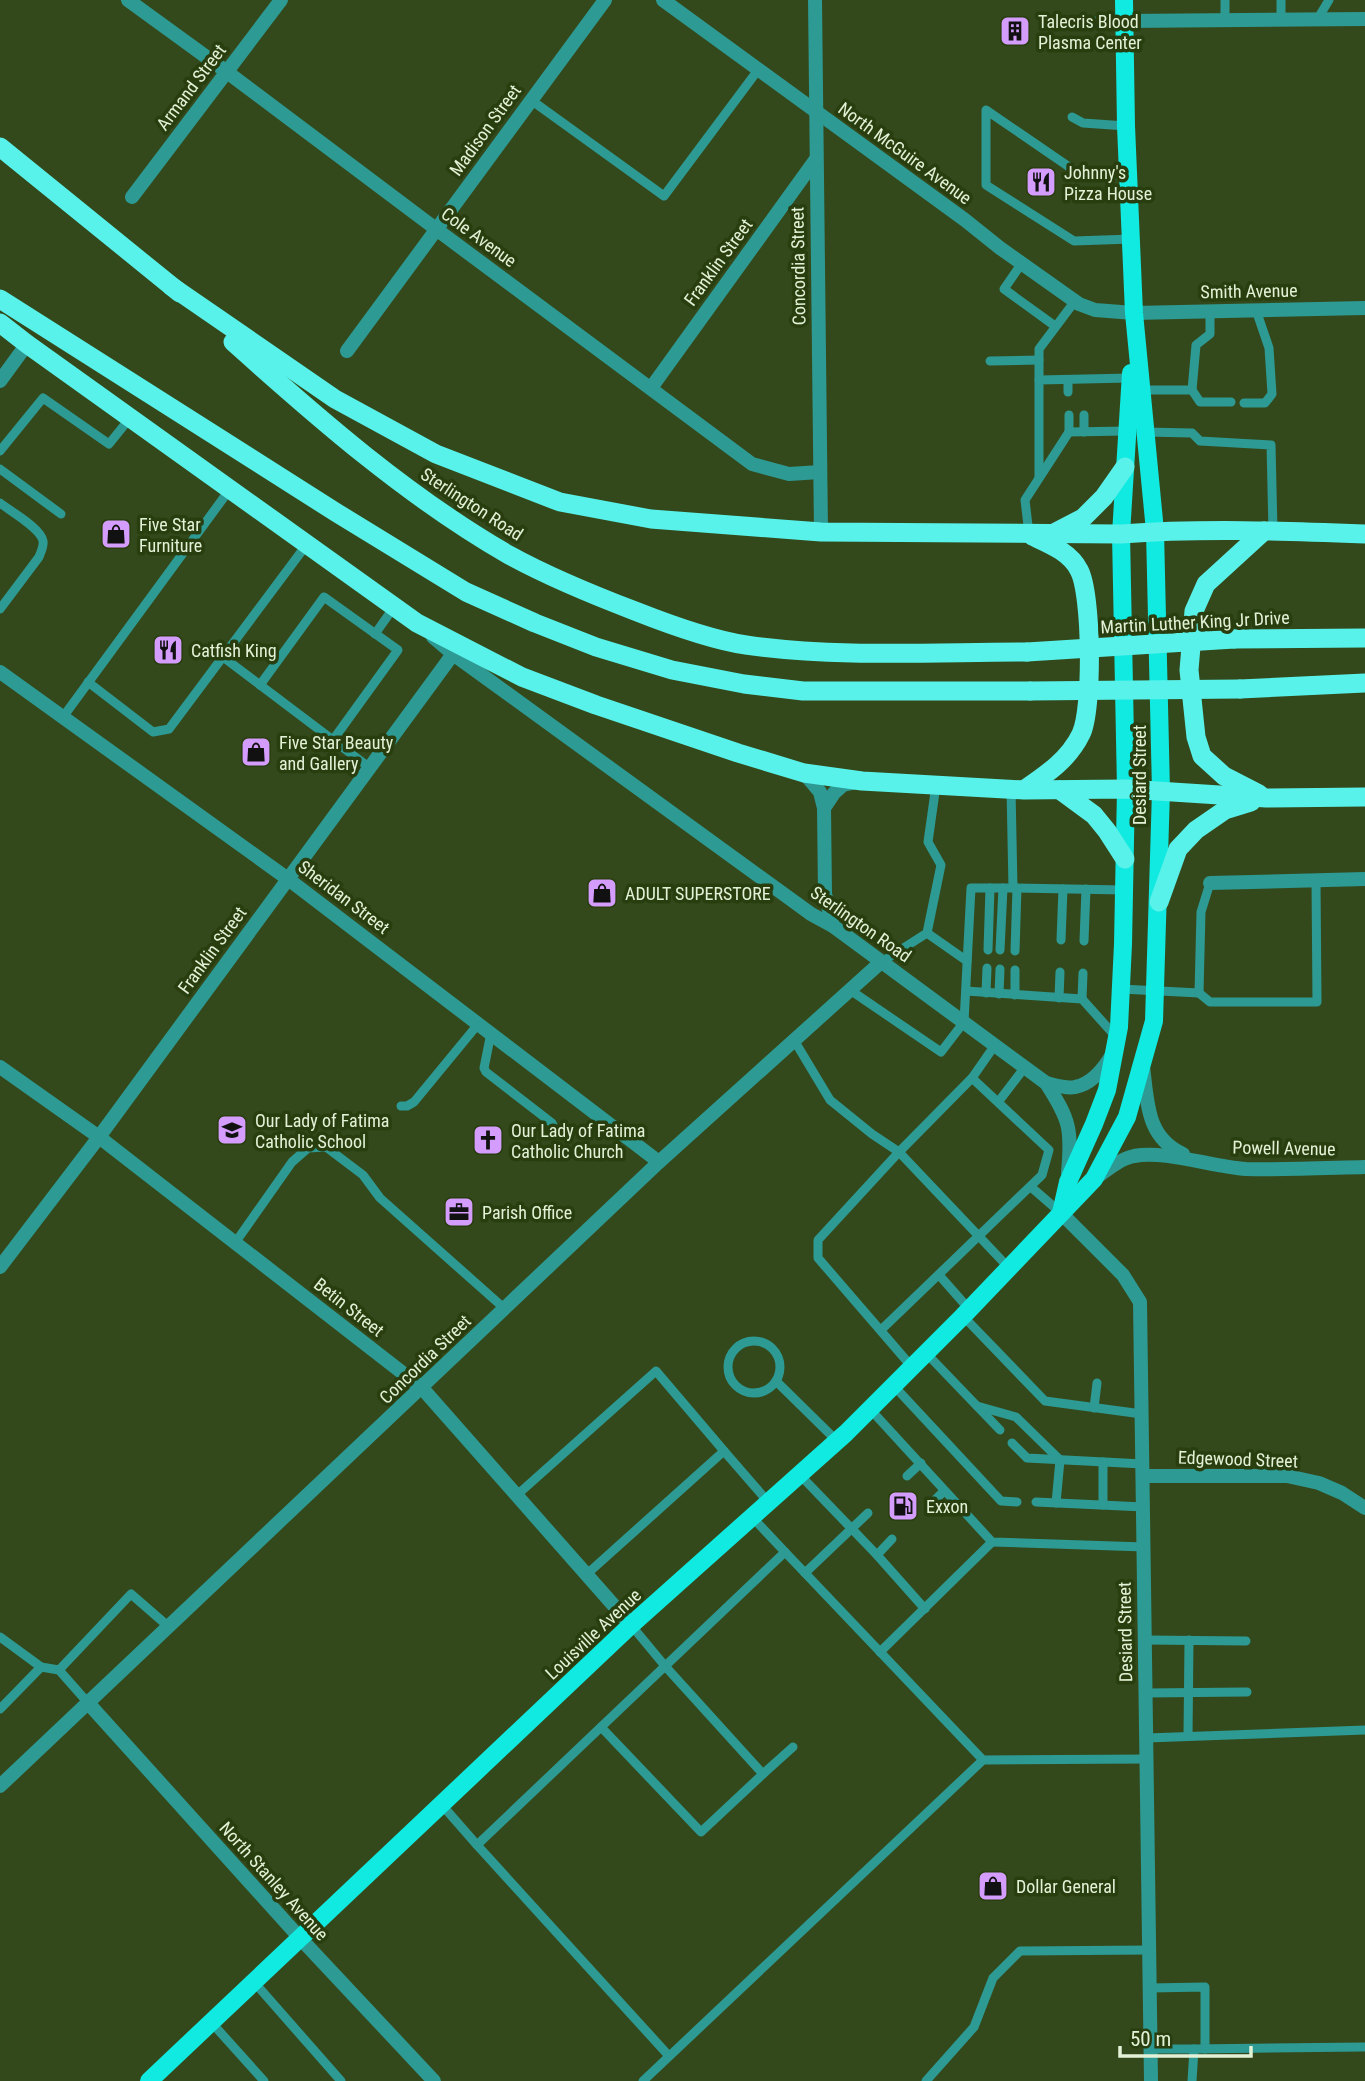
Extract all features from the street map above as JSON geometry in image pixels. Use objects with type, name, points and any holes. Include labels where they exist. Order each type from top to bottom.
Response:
[{"type":"highway","name":"Sterlington Road","points":[[0,147],[171,286],[313,413],[450,518],[511,556],[594,596],[670,624],[744,645],[813,652],[1027,652]]},
{"type":"highway","points":[[171,286],[335,399],[436,454],[560,502],[651,519],[821,532],[1121,534],[1155,531],[1269,531],[1365,534]]},
{"type":"highway","points":[[0,299],[325,506],[466,592],[596,647],[672,670],[744,684],[803,691],[1240,689],[1365,683]]},
{"type":"highway","points":[[0,323],[417,623],[522,677],[596,705],[804,773],[862,781],[1018,789],[1126,789],[1266,798],[1365,797]]},
{"type":"highway","points":[[1052,534],[1083,518],[1104,497],[1125,467]]},
{"type":"highway","points":[[1266,798],[1224,776],[1202,756],[1196,737],[1189,670],[1194,611],[1206,584],[1226,564],[1269,531]]},
{"type":"highway","points":[[1018,789],[1052,771],[1072,750],[1082,732],[1087,715],[1090,673],[1086,598],[1079,569],[1060,550],[1029,534]]},
{"type":"highway","name":"Martin Luther King Jr Drive","points":[[1027,652],[1234,639],[1365,638]]},
{"type":"highway","points":[[1060,790],[1094,815],[1125,859]]},
{"type":"highway","points":[[1158,902],[1178,849],[1196,830],[1225,810],[1266,798]]},
{"type":"main road","name":"Desiard Street","points":[[1061,1213],[1094,1179],[1127,1117],[1154,1021],[1156,991],[1161,791],[1155,531],[1145,432],[1136,384],[1124,0]]},
{"type":"main road","name":"Desiard Street","points":[[1061,1213],[1068,1182],[1103,1101],[1116,1043],[1121,989],[1126,789],[1121,534],[1127,431],[1136,384]]},
{"type":"main road","name":"Louisville Avenue","points":[[152,2080],[631,1625],[837,1441],[913,1367],[1061,1213]]},
{"type":"street","name":"Cole Avenue","points":[[128,0],[752,464],[789,474],[820,472]]},
{"type":"street","name":"Armand Street","points":[[132,197],[281,0]]},
{"type":"street","name":"Madison Street","points":[[347,351],[605,0]]},
{"type":"street","name":"North McGuire Avenue","points":[[663,0],[1075,301],[1095,310],[1134,313]]},
{"type":"street","name":"Concordia Street","points":[[815,0],[821,532]]},
{"type":"street","points":[[1124,21],[1365,19]]},
{"type":"street","name":"Franklin Street","points":[[651,388],[816,159]]},
{"type":"street","name":"Smith Avenue","points":[[1134,313],[1365,308]]},
{"type":"street","points":[[0,381],[27,344]]},
{"type":"street","name":"Sterlington Road","points":[[417,623],[453,654],[800,906],[833,926],[1046,1083],[1061,1107],[1069,1127],[1068,1182]]},
{"type":"street","name":"Franklin Street","points":[[0,1268],[453,654]]},
{"type":"street","name":"Sheridan Street","points":[[0,672],[288,879],[659,1162]]},
{"type":"street","points":[[804,773],[820,792],[824,808],[825,894],[833,926]]},
{"type":"street","points":[[824,808],[843,785],[862,781]]},
{"type":"street","points":[[1210,883],[1365,879]]},
{"type":"street","name":"Concordia Street","points":[[0,1786],[659,1162],[880,963]]},
{"type":"street","points":[[1046,1083],[1068,1087],[1083,1084],[1106,1064],[1116,1043]]},
{"type":"street","name":"Powell Avenue","points":[[1142,1064],[1151,1122],[1169,1147],[1203,1164]]},
{"type":"street","name":"Betin Street","points":[[0,1067],[99,1137],[422,1388],[631,1625]]},
{"type":"street","name":"Powell Avenue","points":[[1094,1179],[1114,1164],[1133,1156],[1158,1154],[1203,1164],[1245,1169],[1365,1167]]},
{"type":"street","name":"Desiard Street","points":[[1061,1213],[1123,1275],[1140,1302],[1151,2081]]},
{"type":"street","name":"Edgewood Street","points":[[1144,1470],[1287,1476],[1320,1483],[1365,1508]]},
{"type":"street","name":"North Stanley Avenue","points":[[89,1704],[300,1938],[434,2081]]},
{"type":"lane","points":[[1225,0],[1225,20]]},
{"type":"lane","points":[[1281,0],[1281,20]]},
{"type":"lane","points":[[1317,20],[1329,0]]},
{"type":"lane","points":[[1073,22],[1124,21]]},
{"type":"lane","points":[[531,100],[664,196],[758,70]]},
{"type":"lane","points":[[1129,176],[1078,173],[986,110],[986,185],[1074,241],[1132,239]]},
{"type":"lane","points":[[1072,117],[1083,123],[1126,126]]},
{"type":"lane","points":[[1022,263],[1004,289],[1055,326]]},
{"type":"lane","points":[[1039,478],[1039,349],[1075,301]]},
{"type":"lane","points":[[1244,403],[1265,403],[1272,394],[1269,348],[1256,310]]},
{"type":"lane","points":[[1210,311],[1210,334],[1196,345],[1192,390],[1200,402],[1231,402]]},
{"type":"lane","points":[[990,361],[1039,360]]},
{"type":"lane","points":[[1039,380],[1083,379],[1192,390]]},
{"type":"lane","points":[[1083,379],[1083,391]]},
{"type":"lane","points":[[1068,380],[1068,392]]},
{"type":"lane","points":[[0,451],[43,398],[108,444],[130,418]]},
{"type":"lane","points":[[1029,534],[1025,500],[1069,432],[1069,415]]},
{"type":"lane","points":[[1084,415],[1084,432]]},
{"type":"lane","points":[[1069,432],[1127,431]]},
{"type":"lane","points":[[1145,432],[1192,433],[1200,440],[1271,445],[1269,531]]},
{"type":"lane","points":[[0,469],[61,514]]},
{"type":"lane","points":[[63,717],[230,489]]},
{"type":"lane","points":[[0,503],[37,530],[43,539],[43,548],[0,609]]},
{"type":"lane","points":[[88,682],[153,732],[169,729],[307,544]]},
{"type":"lane","points":[[260,685],[324,597],[398,650],[333,740]]},
{"type":"lane","points":[[375,634],[394,607]]},
{"type":"lane","points":[[223,657],[369,768]]},
{"type":"lane","points":[[880,963],[927,933],[941,866],[928,842],[936,785]]},
{"type":"lane","points":[[1000,950],[1011,888],[1018,789]]},
{"type":"lane","points":[[1121,989],[1199,993],[1210,1002],[1317,1002],[1316,880]]},
{"type":"lane","points":[[1199,993],[1201,912],[1210,883]]},
{"type":"lane","points":[[850,990],[941,1052],[964,1022],[971,888],[1124,890]]},
{"type":"lane","points":[[988,950],[990,888]]},
{"type":"lane","points":[[1011,888],[1016,951]]},
{"type":"lane","points":[[1061,940],[1063,889]]},
{"type":"lane","points":[[1084,941],[1086,889]]},
{"type":"lane","points":[[927,933],[967,961]]},
{"type":"lane","points":[[986,993],[987,968]]},
{"type":"lane","points":[[999,993],[1000,969]]},
{"type":"lane","points":[[1015,970],[1015,995]]},
{"type":"lane","points":[[1059,998],[1060,972]]},
{"type":"lane","points":[[1083,973],[1082,999],[1116,1043]]},
{"type":"lane","points":[[966,991],[1082,999]]},
{"type":"lane","points":[[401,1106],[407,1107],[414,1102],[485,1028]]},
{"type":"lane","points":[[485,1028],[486,1072],[552,1123],[556,1132]]},
{"type":"lane","points":[[794,1040],[830,1100],[898,1152],[1009,1268]]},
{"type":"lane","points":[[913,1367],[818,1258],[818,1240],[898,1152],[972,1078],[995,1045]]},
{"type":"lane","points":[[999,1101],[1025,1067]]},
{"type":"lane","points":[[881,1330],[1042,1175],[1049,1150],[972,1078]]},
{"type":"lane","points":[[235,1242],[292,1162],[308,1148],[326,1147],[363,1175],[380,1198],[505,1309]]},
{"type":"lane","points":[[1031,1187],[1061,1213]]},
{"type":"lane","points":[[939,1275],[966,1313],[1045,1401],[1142,1414]]},
{"type":"lane","points":[[754,1340],[769,1345],[779,1358],[776,1381],[761,1392],[743,1392],[736,1387],[727,1371],[731,1353],[738,1346],[754,1340]]},
{"type":"lane","points":[[926,1353],[1000,1430]]},
{"type":"lane","points":[[517,1495],[656,1371],[769,1503]]},
{"type":"lane","points":[[776,1381],[837,1441]]},
{"type":"lane","points":[[1094,1408],[1097,1383]]},
{"type":"lane","points":[[894,1386],[1001,1501],[1017,1502]]},
{"type":"lane","points":[[977,1406],[1016,1417],[1060,1460]]},
{"type":"lane","points":[[870,1409],[992,1542],[1145,1548]]},
{"type":"lane","points":[[1013,1443],[1027,1458],[1103,1462],[1144,1470]]},
{"type":"lane","points":[[587,1574],[724,1451]]},
{"type":"lane","points":[[1056,1503],[1060,1460]]},
{"type":"lane","points":[[1103,1462],[1103,1505]]},
{"type":"lane","points":[[907,1476],[921,1463]]},
{"type":"lane","points":[[800,1475],[925,1609]]},
{"type":"lane","points":[[932,1503],[944,1491]]},
{"type":"lane","points":[[1036,1502],[1144,1507]]},
{"type":"lane","points":[[805,1573],[868,1513]]},
{"type":"lane","points":[[752,1517],[983,1760]]},
{"type":"lane","points":[[877,1555],[892,1539]]},
{"type":"lane","points":[[880,1652],[992,1542]]},
{"type":"lane","points":[[477,1845],[785,1552]]},
{"type":"lane","points":[[59,1670],[131,1594],[169,1627]]},
{"type":"lane","points":[[631,1625],[763,1774]]},
{"type":"lane","points":[[0,1637],[41,1667],[59,1670],[89,1704]]},
{"type":"lane","points":[[1146,1640],[1246,1641]]},
{"type":"lane","points":[[1188,1640],[1188,1736]]},
{"type":"lane","points":[[0,1710],[41,1667]]},
{"type":"lane","points":[[1146,1693],[1247,1692]]},
{"type":"lane","points":[[601,1727],[701,1832],[793,1747]]},
{"type":"lane","points":[[1147,1738],[1365,1730]]},
{"type":"lane","points":[[643,2081],[983,1760],[1147,1759]]},
{"type":"lane","points":[[442,1805],[669,2056]]},
{"type":"lane","points":[[926,2081],[974,2027],[993,1979],[1020,1951],[1150,1950]]},
{"type":"lane","points":[[254,1982],[341,2081]]},
{"type":"lane","points":[[1150,1988],[1205,1987],[1205,2049]]},
{"type":"lane","points":[[211,2022],[264,2081]]},
{"type":"lane","points":[[1151,2049],[1365,2047]]},
{"type":"lane","points":[[1192,2081],[1194,2049]]},
{"type":"place","name":"Talecris Blood Plasma Center","points":[[1015,31]]},
{"type":"place","name":"Johnny's Pizza House","points":[[1041,182]]},
{"type":"place","name":"Five Star Furniture","points":[[116,534]]},
{"type":"place","name":"Catfish King","points":[[168,650]]},
{"type":"place","name":"Five Star Beauty and Gallery","points":[[256,752]]},
{"type":"place","name":"ADULT SUPERSTORE","points":[[602,893]]},
{"type":"place","name":"Our Lady of Fatima Catholic School","points":[[232,1130]]},
{"type":"place","name":"Our Lady of Fatima Catholic Church","points":[[488,1140]]},
{"type":"place","name":"Parish Office","points":[[459,1212]]},
{"type":"place","name":"Exxon","points":[[903,1506]]},
{"type":"place","name":"Dollar General","points":[[993,1886]]}]
